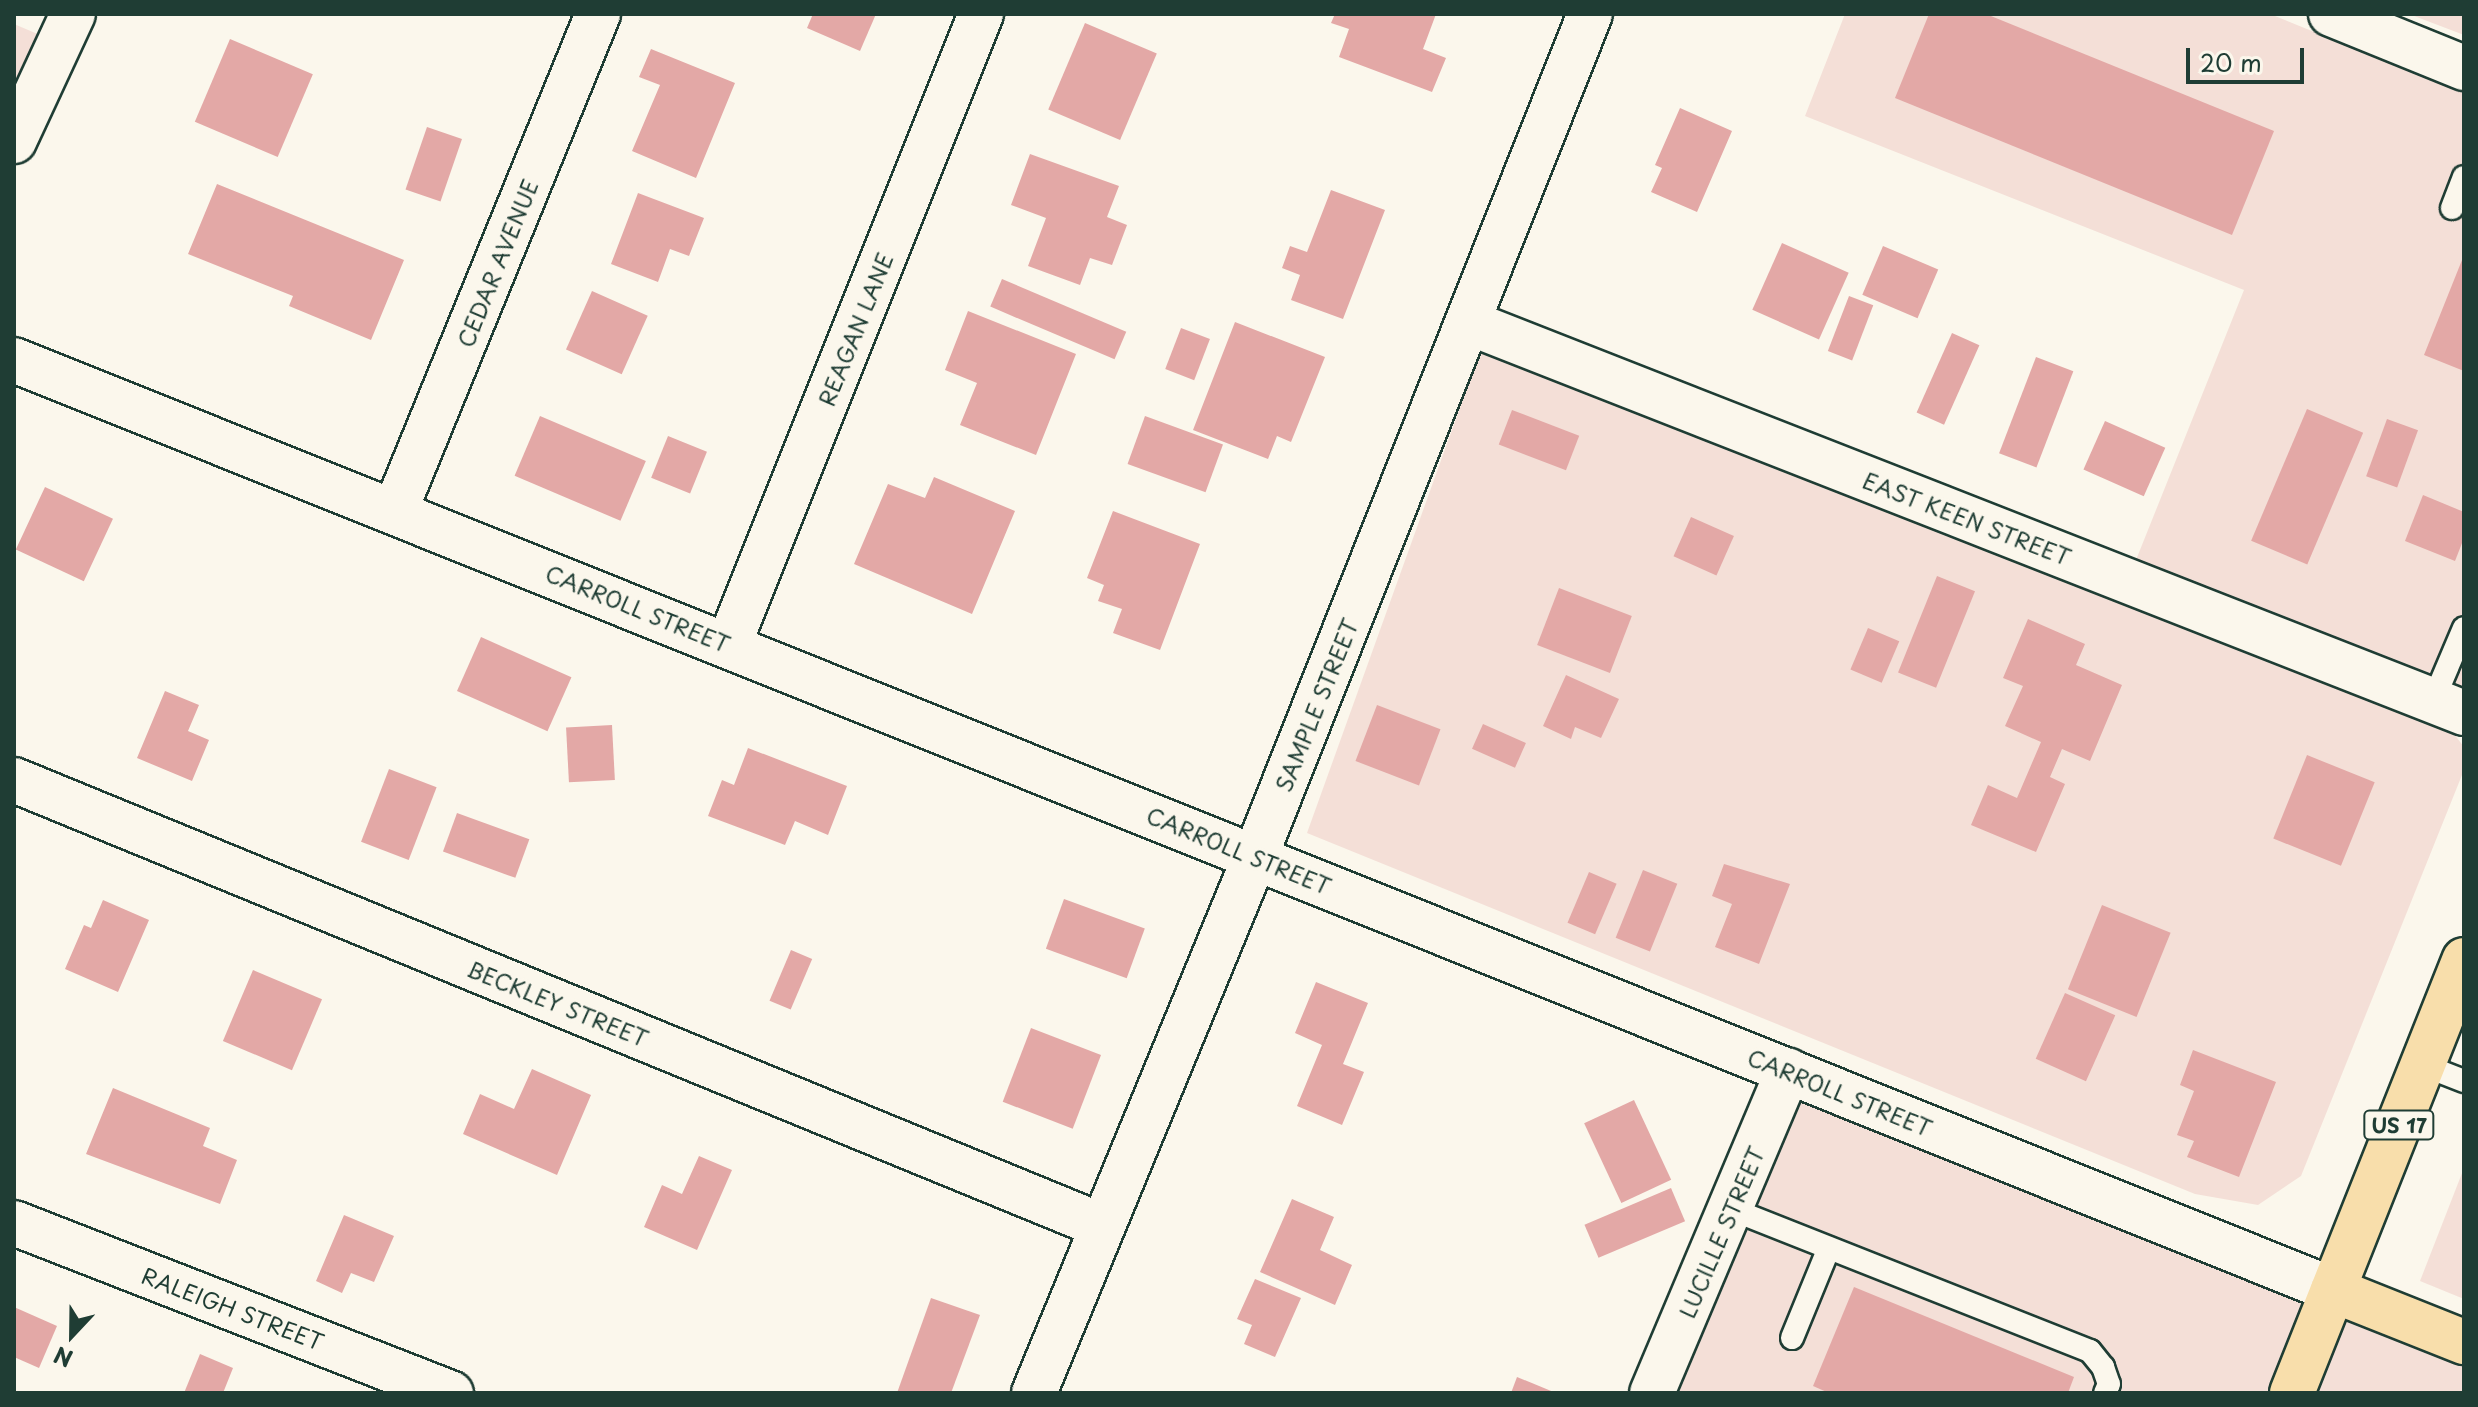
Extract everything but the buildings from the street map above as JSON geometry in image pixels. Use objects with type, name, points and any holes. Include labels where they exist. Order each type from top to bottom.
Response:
[{"type":"main road","name":"US 17","points":[[2292,1393],[2464,960]]},
{"type":"main road","name":"CARROLL STREET","points":[[2333,1290],[2464,1342]]},
{"type":"street","name":"CEDAR AVENUE","points":[[395,511],[598,14]]},
{"type":"street","name":"REAGAN LANE","points":[[729,644],[981,14]]},
{"type":"street","name":"SAMPLE STREET","points":[[1034,1393],[1255,857],[1470,323],[1590,14]]},
{"type":"street","points":[[2331,14],[2464,68]]},
{"type":"street","points":[[14,141],[64,17]]},
{"type":"street","name":"EAST KEEN STREET","points":[[1470,323],[2449,707]]},
{"type":"street","name":"CARROLL STREET","points":[[14,360],[729,644],[2333,1290]]},
{"type":"street","name":"BECKLEY STREET","points":[[14,780],[1102,1226]]},
{"type":"street","name":"LUCILLE STREET","points":[[1652,1393],[1788,1071]]},
{"type":"street","name":"RALEIGH STREET","points":[[14,1223],[451,1393]]},
{"type":"lane","points":[[2452,208],[2464,177]]},
{"type":"lane","points":[[2449,707],[2464,628]]},
{"type":"lane","points":[[2423,1065],[2464,1081]]},
{"type":"lane","points":[[1731,1209],[2090,1351],[2103,1367],[2109,1384],[2105,1393]]},
{"type":"lane","points":[[1792,1338],[1829,1248]]},
{"type":"shaded area","points":[[1845,14],[2270,14],[2464,93],[2464,688],[2136,560],[2244,290],[1805,116]]},
{"type":"shaded area","points":[[2409,14],[2464,14],[2464,35]]},
{"type":"shaded area","points":[[14,24],[40,35],[14,88]]},
{"type":"shaded area","points":[[1480,352],[2454,734],[2464,747],[2464,770],[2301,1176],[2258,1205],[2195,1194],[1307,833]]},
{"type":"shaded area","points":[[1799,1101],[2306,1304],[2270,1393],[1675,1393]]},
{"type":"shaded area","points":[[2464,1168],[2464,1299],[2420,1281]]},
{"type":"shaded area","points":[[2344,1319],[2464,1367],[2464,1393],[2314,1393]]}]
